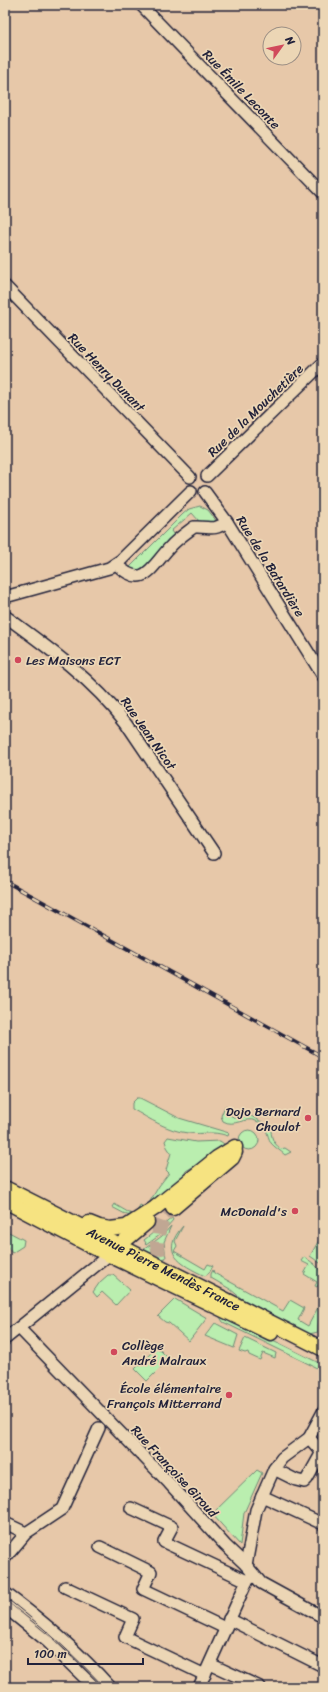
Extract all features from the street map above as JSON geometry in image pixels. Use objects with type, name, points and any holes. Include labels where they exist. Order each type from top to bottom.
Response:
[{"type":"main road","points":[[173,1208],[232,1158],[232,1151]]},
{"type":"main road","points":[[54,1212],[67,1212],[99,1227],[110,1229],[126,1227],[155,1208],[217,1158],[232,1151]]},
{"type":"main road","points":[[114,1251],[232,1151]]},
{"type":"main road","name":"Avenue Pierre Mendès France","points":[[5,1188],[54,1212],[114,1251],[123,1262],[323,1358]]},
{"type":"main road","name":"Avenue Pierre Mendès France","points":[[5,1201],[44,1220],[47,1224],[114,1251],[323,1349]]},
{"type":"main road","points":[[183,1284],[268,1328],[300,1347]]},
{"type":"street","name":"Rue Émile Leconte","points":[[141,5],[323,193]]},
{"type":"street","name":"Rue Henry Dunant","points":[[5,286],[190,477]]},
{"type":"street","name":"Rue de la Mouchetière","points":[[207,476],[323,363]]},
{"type":"street","points":[[198,472],[207,476],[209,483],[208,490],[198,494],[191,491],[188,486],[190,477],[198,472]]},
{"type":"street","points":[[5,597],[98,572],[116,564],[191,491]]},
{"type":"street","name":"Rue de la Batardière","points":[[205,492],[227,522],[323,676]]},
{"type":"street","points":[[116,564],[131,575],[141,575],[152,568],[176,541],[194,527],[212,529],[218,528],[227,522]]},
{"type":"street","name":"Rue Jean Nicot","points":[[5,616],[64,661],[111,703],[214,853]]},
{"type":"street","points":[[5,1340],[114,1251]]},
{"type":"street","name":"Rue Françoise Giroud","points":[[19,1328],[169,1483],[225,1545],[246,1564],[251,1578],[323,1617]]},
{"type":"street","points":[[246,1564],[256,1510],[274,1469],[282,1458],[309,1438],[323,1415]]},
{"type":"street","points":[[5,1558],[26,1533],[62,1509],[99,1428]]},
{"type":"street","points":[[274,1469],[296,1480],[304,1482],[307,1480],[321,1454],[319,1449],[309,1438]]},
{"type":"street","points":[[262,1496],[323,1524]]},
{"type":"street","points":[[131,1508],[172,1527],[164,1542],[251,1578],[227,1624],[199,1687]]},
{"type":"street","points":[[5,1523],[26,1533]]},
{"type":"street","points":[[100,1547],[151,1572],[143,1589],[323,1666]]},
{"type":"street","points":[[65,1587],[133,1619],[125,1637],[205,1676]]},
{"type":"street","points":[[5,1592],[51,1629],[95,1670],[110,1687]]},
{"type":"street","points":[[5,1607],[22,1619],[48,1642],[94,1687]]},
{"type":"street","points":[[210,1664],[260,1687]]},
{"type":"green space","points":[[200,506],[208,510],[218,523],[206,526],[192,513],[171,531],[176,538],[150,566],[137,572],[129,568],[183,514],[189,509]]},
{"type":"green space","points":[[137,1098],[140,1098],[179,1118],[229,1133],[228,1136],[217,1133],[188,1133],[173,1130],[132,1109],[132,1103]]},
{"type":"green space","points":[[225,1106],[227,1107],[230,1115],[235,1118],[249,1115],[271,1127],[274,1142],[281,1149],[285,1148],[291,1152],[285,1155],[274,1146],[271,1143],[265,1127],[256,1121],[248,1120],[227,1123],[223,1121],[221,1116]]},
{"type":"green space","points":[[249,1130],[256,1133],[259,1140],[256,1147],[249,1150],[242,1147],[239,1140],[242,1133]]},
{"type":"green space","points":[[168,1137],[196,1142],[220,1141],[225,1147],[186,1171],[182,1179],[171,1191],[145,1213],[133,1216],[127,1215],[112,1207],[114,1204],[133,1215],[136,1214],[140,1205],[146,1208],[159,1186],[169,1173],[166,1170],[171,1153],[165,1141]]},
{"type":"green space","points":[[172,1218],[173,1220],[160,1235],[146,1245],[145,1244],[146,1243],[144,1240]]},
{"type":"green space","points":[[171,1226],[164,1242],[166,1258],[161,1259],[143,1250],[162,1236]]},
{"type":"green space","points":[[183,1226],[175,1241],[177,1246],[174,1251],[205,1269],[208,1264],[213,1266],[209,1273],[205,1276],[181,1262],[173,1251],[173,1244],[176,1235]]},
{"type":"green space","points":[[5,1230],[24,1240],[23,1246],[12,1253],[5,1244]]},
{"type":"green space","points":[[323,1233],[323,1265],[310,1256]]},
{"type":"green space","points":[[304,1257],[316,1266],[321,1273],[320,1282],[317,1287],[315,1286],[317,1282],[304,1274],[309,1265],[301,1261]]},
{"type":"green space","points":[[213,1270],[214,1273],[283,1311],[290,1300],[304,1308],[298,1320],[308,1326],[323,1298],[318,1323],[318,1332],[309,1334],[242,1299],[230,1289],[211,1278]]},
{"type":"green space","points":[[108,1275],[113,1275],[130,1290],[116,1305],[102,1292],[97,1297],[93,1292],[100,1282]]},
{"type":"green space","points":[[175,1299],[207,1318],[189,1341],[169,1323],[165,1322],[158,1316]]},
{"type":"green space","points":[[217,1312],[323,1365],[323,1371],[223,1322]]},
{"type":"green space","points":[[215,1323],[238,1335],[234,1348],[205,1336]]},
{"type":"green space","points":[[245,1338],[276,1353],[275,1358],[263,1353],[260,1360],[249,1355],[248,1352],[245,1353],[239,1351]]},
{"type":"green space","points":[[157,1347],[169,1359],[147,1381],[135,1369]]},
{"type":"green space","points":[[257,1470],[262,1473],[244,1513],[240,1545],[212,1514]]},
{"type":"tunnel","points":[[169,1273],[161,1265],[157,1245],[159,1230],[164,1216],[173,1208]]},
{"type":"tram line","points":[[5,1597],[56,1640],[104,1687]]},
{"type":"railway","points":[[5,881],[323,1057]]},
{"type":"place","name":"Les Maisons ECT","points":[[18,660]]},
{"type":"place","name":"Dojo Bernard Choulot","points":[[308,1118]]},
{"type":"place","name":"McDonald's","points":[[295,1211]]},
{"type":"place","name":"Collège André Malraux","points":[[114,1352]]},
{"type":"place","name":"École élémentaire François Mitterrand","points":[[229,1395]]}]
